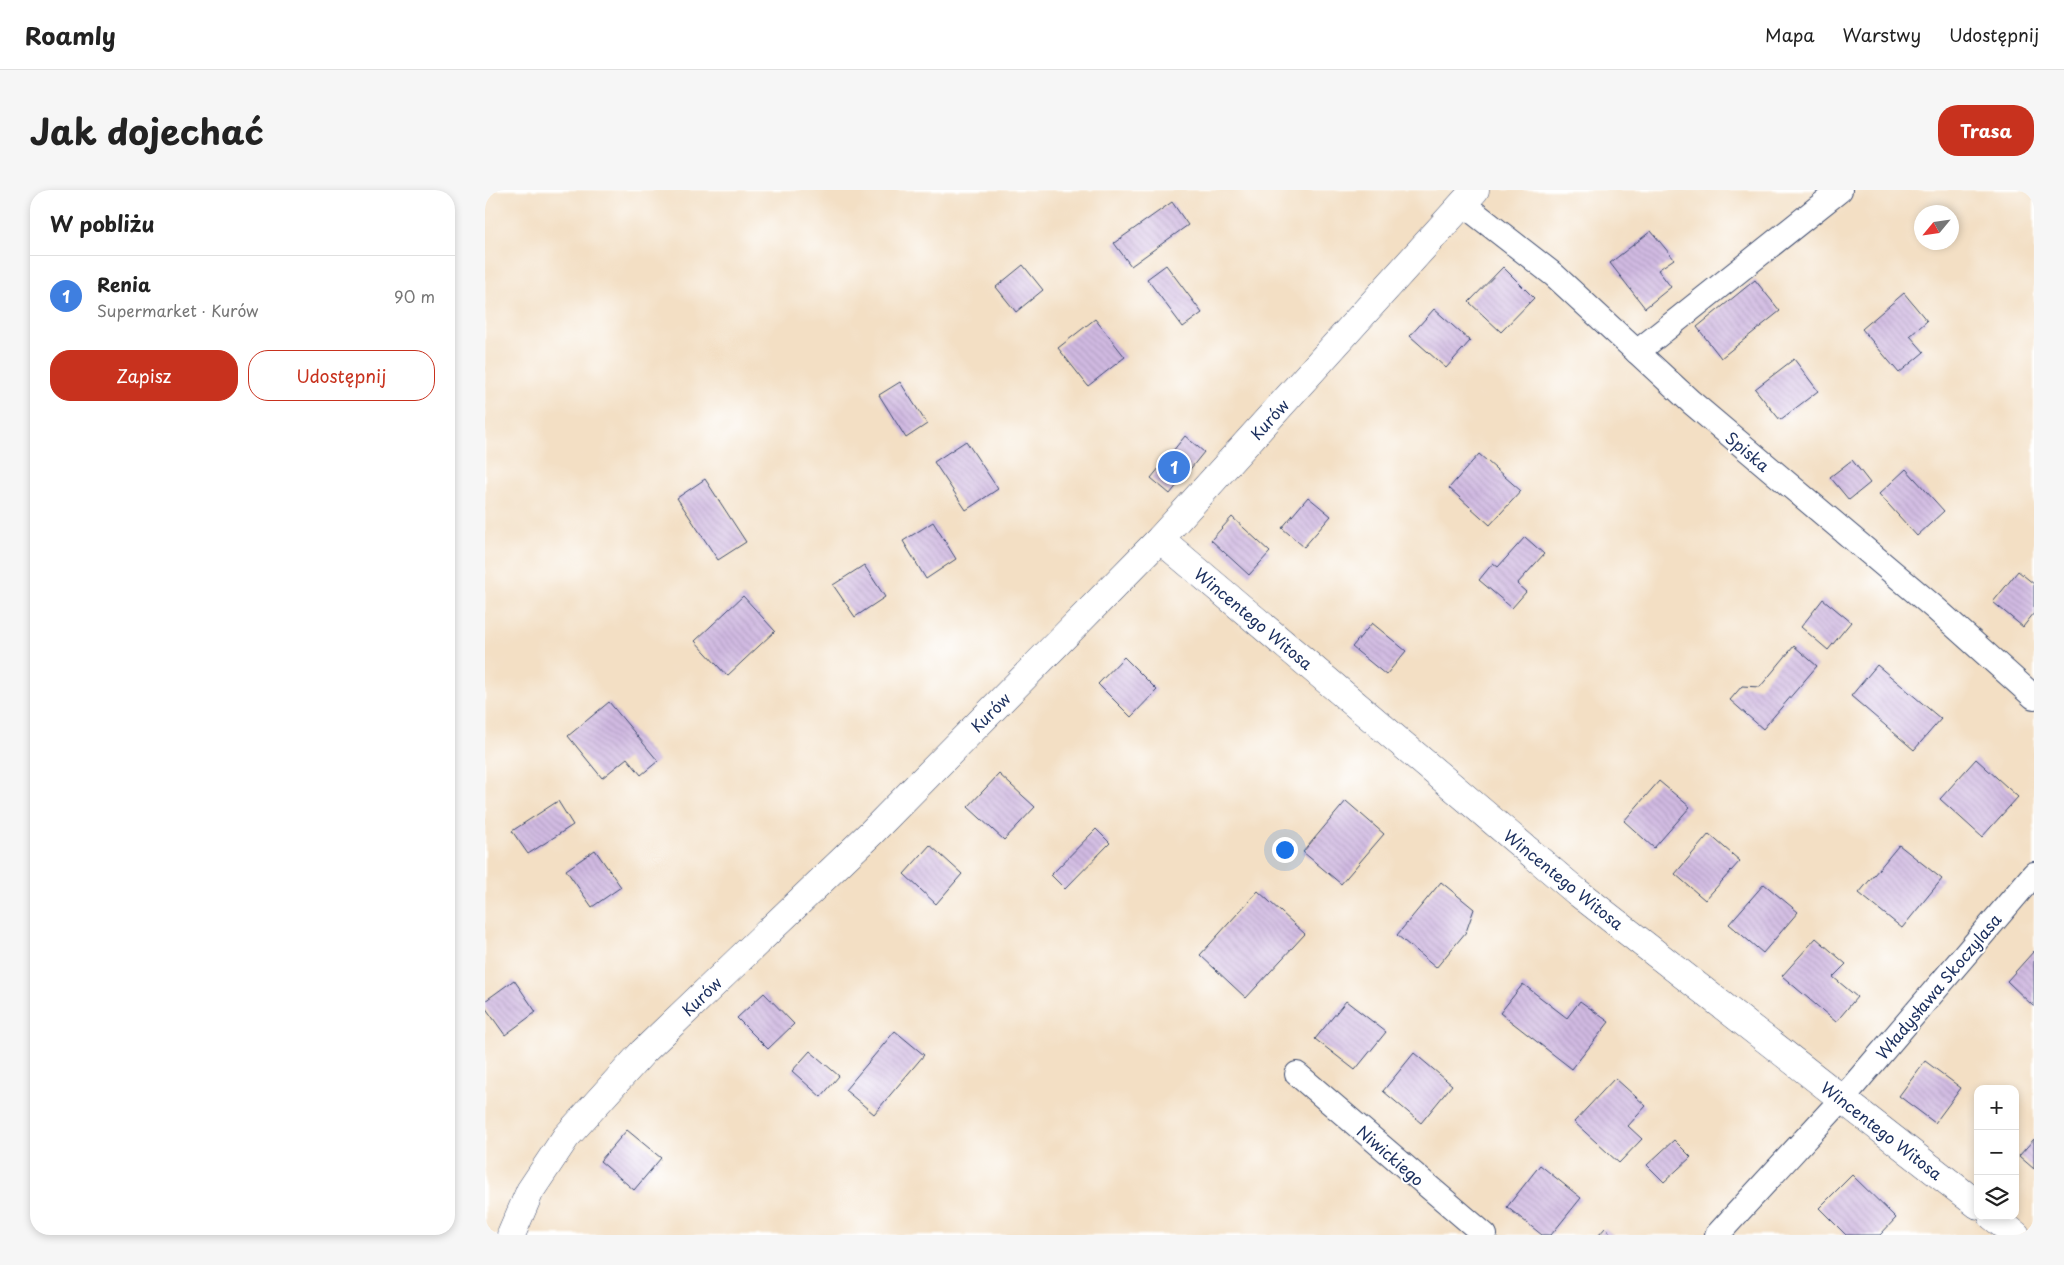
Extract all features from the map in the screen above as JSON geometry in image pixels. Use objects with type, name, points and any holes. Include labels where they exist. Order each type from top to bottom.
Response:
[{"type":"street","points":[[1637,352],[1840,190]]},
{"type":"street","name":"Spiska","points":[[1469,197],[1691,402],[1936,610],[2034,698]]},
{"type":"street","name":"Kurów","points":[[511,1235],[530,1192],[566,1138],[643,1052],[871,833],[1160,539],[1469,197]]},
{"type":"street","name":"Wincentego Witosa","points":[[1160,539],[1577,892],[1974,1202]]},
{"type":"street","name":"Władysława Skoczylasa","points":[[1717,1235],[1842,1099],[2034,874]]},
{"type":"street","name":"Niwickiego","points":[[1297,1074],[1485,1235]]},
{"type":"street","points":[[1998,1220],[2016,1235]]},
{"type":"building","points":[[1172,202],[1188,225],[1131,266],[1114,243]]},
{"type":"building","points":[[1651,231],[1674,259],[1658,270],[1671,287],[1645,308],[1610,263]]},
{"type":"building","points":[[1023,265],[1043,290],[1016,312],[996,287]]},
{"type":"building","points":[[1166,265],[1202,313],[1183,327],[1147,279]]},
{"type":"building","points":[[1503,267],[1534,298],[1501,332],[1469,302]]},
{"type":"building","points":[[1755,280],[1780,311],[1721,358],[1697,327]]},
{"type":"building","points":[[1904,293],[1927,321],[1910,336],[1924,352],[1899,373],[1862,329]]},
{"type":"building","points":[[1434,309],[1470,341],[1446,368],[1410,336]]},
{"type":"building","points":[[1095,319],[1125,357],[1088,386],[1058,348]]},
{"type":"building","points":[[1794,359],[1818,391],[1780,420],[1755,389]]},
{"type":"building","points":[[900,382],[927,424],[906,438],[879,395]]},
{"type":"building","points":[[1185,436],[1204,452],[1170,494],[1151,478]]},
{"type":"building","points":[[966,441],[998,489],[966,510],[934,462]]},
{"type":"building","points":[[1479,454],[1521,491],[1490,525],[1449,488]]},
{"type":"building","points":[[1852,460],[1870,483],[1849,500],[1830,477]]},
{"type":"building","points":[[1906,469],[1944,511],[1917,536],[1879,494]]},
{"type":"building","points":[[705,479],[746,542],[718,560],[677,498]]},
{"type":"building","points":[[1308,497],[1331,516],[1304,547],[1282,528]]},
{"type":"building","points":[[1232,517],[1270,552],[1249,575],[1211,540]]},
{"type":"building","points":[[933,522],[956,559],[926,579],[903,541]]},
{"type":"building","points":[[1525,537],[1544,554],[1517,584],[1526,592],[1512,608],[1479,580],[1493,563],[1498,567]]},
{"type":"building","points":[[864,565],[885,597],[855,617],[833,585]]},
{"type":"building","points":[[2018,571],[2034,584],[2034,613],[2023,627],[1993,602]]},
{"type":"building","points":[[743,596],[775,631],[727,676],[695,641]]},
{"type":"building","points":[[1823,599],[1851,622],[1828,650],[1801,627]]},
{"type":"building","points":[[1372,623],[1406,651],[1386,675],[1352,647]]},
{"type":"building","points":[[1794,646],[1817,666],[1763,729],[1730,700],[1742,686],[1760,687]]},
{"type":"building","points":[[1124,657],[1157,690],[1131,717],[1098,684]]},
{"type":"building","points":[[1877,665],[1941,719],[1914,750],[1851,696]]},
{"type":"building","points":[[609,702],[658,761],[641,775],[627,758],[602,778],[568,736]]},
{"type":"building","points":[[1976,759],[2018,797],[1982,837],[1940,799]]},
{"type":"building","points":[[999,774],[1035,807],[1004,840],[968,807]]},
{"type":"building","points":[[1659,781],[1690,807],[1654,848],[1624,821]]},
{"type":"building","points":[[558,801],[573,825],[528,854],[512,831]]},
{"type":"building","points":[[1346,801],[1384,834],[1341,884],[1303,852]]},
{"type":"building","points":[[1096,829],[1110,843],[1065,889],[1051,875]]},
{"type":"building","points":[[1709,834],[1740,861],[1705,900],[1675,874]]},
{"type":"building","points":[[930,845],[962,874],[936,904],[904,874]]},
{"type":"building","points":[[1899,845],[1942,879],[1902,928],[1859,893]]},
{"type":"building","points":[[595,850],[621,887],[592,907],[566,870]]},
{"type":"building","points":[[1441,882],[1474,909],[1466,932],[1436,968],[1397,935]]},
{"type":"building","points":[[1764,884],[1798,912],[1763,953],[1729,924]]},
{"type":"building","points":[[1258,891],[1305,934],[1246,998],[1200,955]]},
{"type":"building","points":[[1816,938],[1846,964],[1833,977],[1857,997],[1836,1022],[1782,976]]},
{"type":"building","points":[[2034,951],[2034,1007],[2007,981]]},
{"type":"building","points":[[514,980],[536,1012],[505,1035],[485,1007],[485,1001]]},
{"type":"building","points":[[1523,984],[1567,1018],[1580,1001],[1609,1022],[1572,1069],[1500,1013]]},
{"type":"building","points":[[764,993],[794,1024],[768,1049],[737,1018]]},
{"type":"building","points":[[1346,1001],[1386,1032],[1355,1070],[1315,1039]]},
{"type":"building","points":[[895,1031],[924,1055],[874,1114],[845,1090]]},
{"type":"building","points":[[810,1051],[839,1076],[821,1097],[792,1071]]},
{"type":"building","points":[[1414,1053],[1452,1085],[1421,1123],[1383,1091]]},
{"type":"building","points":[[1925,1061],[1961,1088],[1935,1123],[1899,1096]]},
{"type":"building","points":[[1615,1078],[1646,1106],[1628,1126],[1642,1139],[1619,1163],[1574,1122]]},
{"type":"building","points":[[627,1130],[661,1158],[634,1190],[600,1161]]},
{"type":"building","points":[[2034,1139],[2034,1169],[2019,1156]]},
{"type":"building","points":[[1674,1140],[1691,1157],[1664,1182],[1647,1165]]},
{"type":"building","points":[[1540,1165],[1581,1198],[1551,1235],[1542,1235],[1507,1207]]},
{"type":"building","points":[[1852,1175],[1896,1218],[1880,1235],[1846,1235],[1819,1208]]},
{"type":"building","points":[[1605,1228],[1613,1235],[1599,1235]]},
{"type":"place","name":"Renia","points":[[1174,467]]}]
